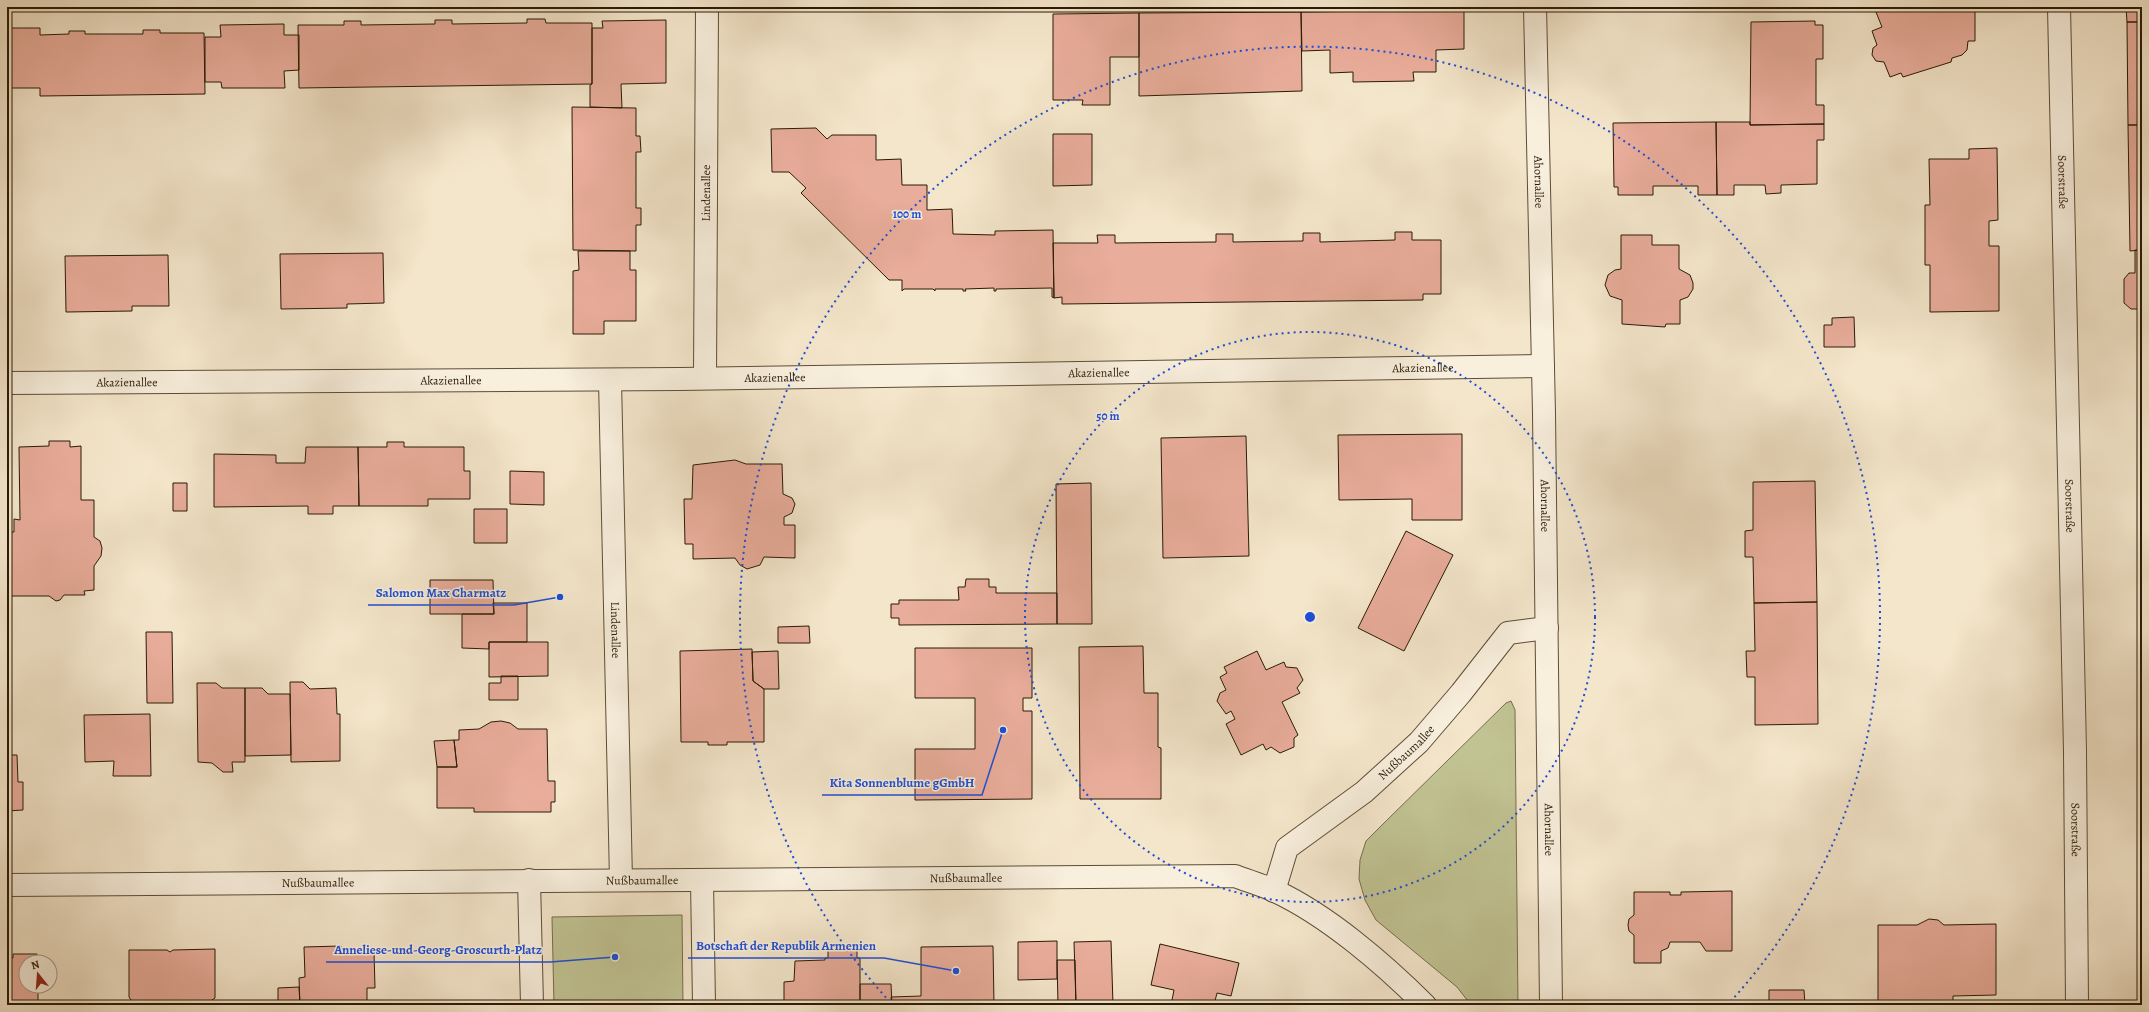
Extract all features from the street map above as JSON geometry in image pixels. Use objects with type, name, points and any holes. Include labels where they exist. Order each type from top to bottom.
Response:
[{"type":"street","name":"Lindenallee","points":[[705,378],[707,7]]},
{"type":"street","name":"Ahornallee","points":[[1535,7],[1540,142],[1551,1005]]},
{"type":"street","name":"Soorstraße","points":[[2059,7],[2075,743],[2077,1005]]},
{"type":"street","name":"Akazienallee","points":[[7,383],[610,380],[1542,366]]},
{"type":"street","name":"Lindenallee","points":[[610,380],[621,880]]},
{"type":"street","name":"Nußbaumallee","points":[[1274,891],[1287,848],[1364,792],[1419,742],[1461,693],[1508,633],[1547,628]]},
{"type":"street","name":"Nußbaumallee","points":[[7,885],[1235,876],[1274,891],[1336,929],[1407,988],[1424,1005]]},
{"type":"street","points":[[529,880],[532,1005]]},
{"type":"street","points":[[702,881],[704,1005]]},
{"type":"green space","points":[[1511,701],[1515,710],[1518,1005],[1471,1005],[1457,987],[1376,920],[1365,900],[1359,879],[1360,860],[1366,841],[1506,703]]},
{"type":"green space","points":[[682,915],[683,1005],[554,1005],[552,917]]},
{"type":"building","points":[[1874,7],[1975,7],[1975,41],[1968,41],[1967,50],[1962,55],[1952,58],[1951,62],[1903,77],[1901,73],[1890,77],[1884,62],[1876,61],[1872,55],[1873,48],[1877,45],[1872,31],[1882,27]]},
{"type":"building","points":[[2126,7],[2142,7],[2142,22],[2127,22]]},
{"type":"building","points":[[1464,10],[1464,49],[1436,50],[1436,72],[1413,72],[1414,81],[1353,82],[1353,72],[1330,73],[1330,50],[1302,51],[1301,12]]},
{"type":"building","points":[[1301,12],[1302,91],[1139,96],[1139,13]]},
{"type":"building","points":[[1139,13],[1139,57],[1110,57],[1110,105],[1082,105],[1083,100],[1053,100],[1053,14]]},
{"type":"building","points":[[527,19],[545,19],[546,23],[592,23],[592,84],[299,88],[298,25],[344,25],[344,21],[361,21],[361,25],[435,24],[435,20],[452,20],[452,24],[527,23]]},
{"type":"building","points":[[666,20],[666,83],[621,84],[622,108],[590,107],[590,85],[592,84],[592,28],[603,28],[602,21]]},
{"type":"building","points":[[1815,21],[1815,25],[1823,25],[1823,59],[1816,59],[1816,105],[1824,105],[1824,124],[1750,125],[1751,22]]},
{"type":"building","points":[[2127,22],[2142,22],[2142,125],[2128,125]]},
{"type":"building","points":[[7,24],[10,24],[10,28],[40,28],[40,35],[69,34],[69,31],[85,31],[85,34],[143,34],[143,30],[160,30],[160,33],[204,33],[205,94],[40,96],[40,88],[7,88]]},
{"type":"building","points":[[284,24],[284,35],[299,35],[299,70],[284,71],[285,88],[222,88],[221,82],[205,82],[205,37],[221,37],[220,25]]},
{"type":"building","points":[[572,107],[636,108],[636,136],[640,136],[641,152],[636,152],[636,208],[641,208],[641,225],[636,225],[636,251],[573,250]]},
{"type":"building","points":[[1716,122],[1717,195],[1698,195],[1698,186],[1653,186],[1653,195],[1618,195],[1618,187],[1614,187],[1613,123]]},
{"type":"building","points":[[1716,122],[1750,122],[1750,125],[1824,124],[1824,140],[1817,140],[1817,184],[1781,185],[1781,193],[1766,194],[1765,185],[1734,185],[1734,195],[1717,195]]},
{"type":"building","points":[[2128,125],[2142,125],[2142,250],[2130,251]]},
{"type":"building","points":[[816,128],[827,139],[832,135],[876,135],[876,160],[901,159],[902,185],[927,185],[927,210],[952,209],[953,234],[995,235],[995,231],[1053,230],[1054,298],[1052,297],[1052,288],[996,289],[996,291],[994,291],[994,288],[965,289],[966,291],[963,291],[963,289],[935,289],[935,291],[933,289],[904,289],[902,291],[902,280],[889,280],[801,193],[806,188],[789,172],[772,172],[771,129]]},
{"type":"building","points":[[1053,134],[1092,134],[1092,185],[1053,186]]},
{"type":"building","points":[[1997,148],[1998,220],[1989,221],[1989,246],[1999,246],[1999,311],[1930,312],[1930,265],[1925,265],[1925,205],[1930,205],[1929,159],[1969,159],[1969,149]]},
{"type":"building","points":[[1395,232],[1412,232],[1412,240],[1441,240],[1441,294],[1423,294],[1423,300],[1062,304],[1062,297],[1054,298],[1053,243],[1098,243],[1097,235],[1115,235],[1115,243],[1216,242],[1216,234],[1233,234],[1233,242],[1303,241],[1303,233],[1320,233],[1320,242],[1395,240]]},
{"type":"building","points":[[1621,235],[1652,235],[1652,245],[1679,245],[1679,269],[1690,275],[1693,283],[1693,289],[1688,297],[1680,300],[1680,324],[1666,324],[1665,327],[1622,324],[1622,300],[1610,296],[1605,285],[1608,275],[1615,270],[1621,269]]},
{"type":"building","points":[[2135,250],[2142,250],[2142,309],[2131,309],[2124,303],[2124,279],[2129,273],[2135,273]]},
{"type":"building","points":[[578,251],[630,251],[630,270],[636,270],[636,321],[604,321],[604,334],[573,334],[573,271],[579,270]]},
{"type":"building","points":[[383,253],[384,303],[347,304],[347,308],[281,309],[280,254]]},
{"type":"building","points":[[168,255],[169,306],[132,306],[132,311],[66,312],[65,256]]},
{"type":"building","points":[[1854,317],[1855,347],[1824,347],[1824,325],[1832,325],[1832,318]]},
{"type":"building","points":[[1462,434],[1462,520],[1412,520],[1412,499],[1339,500],[1338,435]]},
{"type":"building","points":[[1246,436],[1249,556],[1163,558],[1161,438]]},
{"type":"building","points":[[49,441],[70,441],[70,447],[81,446],[81,500],[94,500],[94,537],[100,541],[102,548],[101,556],[94,566],[94,590],[84,591],[85,595],[64,595],[60,600],[56,601],[49,596],[7,596],[7,532],[14,532],[14,519],[20,520],[19,447],[49,446]]},
{"type":"building","points":[[387,442],[404,442],[404,447],[464,447],[464,471],[470,471],[470,499],[428,499],[428,506],[359,506],[358,447],[387,447]]},
{"type":"building","points":[[306,447],[358,447],[359,506],[333,506],[333,514],[308,514],[308,506],[214,507],[214,454],[276,455],[276,463],[305,463]]},
{"type":"building","points":[[735,460],[746,464],[782,464],[783,494],[792,498],[795,504],[792,513],[784,517],[784,525],[795,525],[795,558],[764,557],[760,565],[747,569],[740,565],[735,558],[693,559],[693,544],[685,544],[684,499],[692,499],[693,465]]},
{"type":"building","points":[[510,471],[544,472],[544,505],[510,504]]},
{"type":"building","points":[[1815,481],[1817,602],[1754,603],[1753,557],[1745,557],[1745,531],[1753,530],[1753,482]]},
{"type":"building","points":[[173,483],[187,483],[187,511],[173,511]]},
{"type":"building","points":[[1091,483],[1092,624],[1057,624],[1056,484]]},
{"type":"building","points":[[474,509],[507,509],[507,543],[474,543]]},
{"type":"building","points":[[1406,531],[1453,555],[1404,651],[1358,628]]},
{"type":"building","points":[[966,579],[989,579],[989,587],[996,587],[996,593],[1057,593],[1057,624],[899,625],[899,618],[891,618],[891,604],[899,604],[899,600],[959,600],[958,587],[965,587]]},
{"type":"building","points":[[430,580],[493,580],[494,614],[430,614]]},
{"type":"building","points":[[1817,602],[1818,724],[1755,725],[1755,677],[1747,677],[1746,651],[1755,651],[1754,603]]},
{"type":"building","points":[[493,603],[527,603],[527,642],[489,642],[489,649],[462,648],[462,614],[494,614]]},
{"type":"building","points":[[809,626],[810,643],[778,643],[778,627]]},
{"type":"building","points":[[146,632],[172,632],[173,703],[147,703]]},
{"type":"building","points":[[489,642],[548,642],[548,676],[489,677]]},
{"type":"building","points":[[1143,646],[1144,693],[1158,693],[1158,747],[1161,748],[1161,799],[1080,799],[1079,647]]},
{"type":"building","points":[[915,648],[1032,648],[1032,698],[1023,698],[1023,711],[1032,711],[1032,799],[915,800],[915,749],[975,749],[975,698],[915,698]]},
{"type":"building","points":[[752,649],[753,681],[764,689],[764,742],[727,742],[727,745],[708,745],[708,742],[681,742],[680,651]]},
{"type":"building","points":[[778,651],[779,689],[764,689],[753,681],[752,652]]},
{"type":"building","points":[[1257,651],[1266,670],[1284,662],[1286,667],[1297,668],[1303,680],[1297,688],[1300,693],[1282,702],[1298,735],[1294,738],[1294,747],[1280,753],[1271,747],[1266,750],[1263,744],[1241,755],[1226,724],[1235,719],[1231,711],[1226,714],[1217,701],[1220,693],[1226,690],[1220,677],[1227,673],[1224,667]]},
{"type":"building","points":[[501,676],[518,676],[518,700],[489,700],[489,683],[501,683]]},
{"type":"building","points":[[290,682],[303,682],[310,689],[336,688],[337,714],[340,714],[340,761],[291,762]]},
{"type":"building","points":[[197,683],[216,683],[222,688],[245,688],[245,762],[232,762],[233,772],[223,772],[212,763],[198,762]]},
{"type":"building","points":[[245,688],[262,688],[268,694],[290,694],[291,755],[245,756]]},
{"type":"building","points":[[150,714],[151,776],[113,776],[114,761],[85,762],[84,715]]},
{"type":"building","points":[[501,721],[510,723],[518,729],[547,729],[548,781],[555,781],[555,802],[551,802],[551,812],[474,812],[474,808],[437,808],[437,767],[457,767],[454,740],[459,740],[459,730],[479,729],[491,722]]},
{"type":"building","points":[[454,740],[457,767],[437,767],[434,741]]},
{"type":"building","points":[[7,755],[17,755],[18,782],[23,782],[23,810],[7,811]]},
{"type":"building","points":[[2138,885],[2142,885],[2142,966],[2139,967]]},
{"type":"building","points":[[1732,891],[1732,951],[1706,951],[1700,942],[1670,942],[1668,948],[1661,951],[1661,963],[1634,963],[1634,935],[1629,931],[1628,925],[1629,919],[1634,915],[1634,892],[1670,892],[1670,895],[1681,895],[1681,892]]},
{"type":"building","points":[[1929,919],[1938,920],[1944,925],[1996,924],[1996,995],[1953,996],[1953,1003],[1961,1003],[1961,1005],[1878,1005],[1878,925],[1917,925]]},
{"type":"building","points":[[1057,941],[1057,979],[1018,980],[1018,942]]},
{"type":"building","points":[[1111,941],[1113,1005],[1076,1005],[1074,942]]},
{"type":"building","points":[[1160,944],[1239,963],[1231,996],[1217,993],[1214,1005],[1171,1005],[1174,990],[1151,985]]},
{"type":"building","points":[[341,946],[341,953],[374,952],[375,988],[367,988],[367,1005],[300,1005],[299,978],[305,977],[304,947]]},
{"type":"building","points":[[993,946],[994,1005],[892,1005],[891,997],[921,996],[921,947]]},
{"type":"building","points":[[857,947],[857,958],[860,958],[860,1005],[784,1005],[784,982],[794,981],[795,961],[825,960],[825,958],[828,958],[828,948]]},
{"type":"building","points":[[215,949],[215,998],[212,1000],[212,1005],[127,1005],[131,1000],[129,997],[129,950],[167,950],[170,952],[173,950]]},
{"type":"building","points":[[13,954],[18,954],[18,994],[38,994],[38,1005],[7,1005],[7,958],[13,958]]},
{"type":"building","points":[[1057,960],[1075,960],[1076,1005],[1058,1005]]},
{"type":"building","points":[[860,984],[891,984],[892,1005],[860,1005]]},
{"type":"building","points":[[299,987],[300,1005],[278,1005],[278,988]]},
{"type":"building","points":[[1769,990],[1804,990],[1805,1005],[1769,1005]]},
{"type":"place","name":"Salomon Max Charmatz","points":[[560,597]]},
{"type":"place","name":"Kita Sonnenblume gGmbH","points":[[1003,730]]},
{"type":"place","name":"Anneliese-und-Georg-Groscurth-Platz","points":[[615,957]]},
{"type":"place","name":"Botschaft der Republik Armenien","points":[[956,971]]}]
